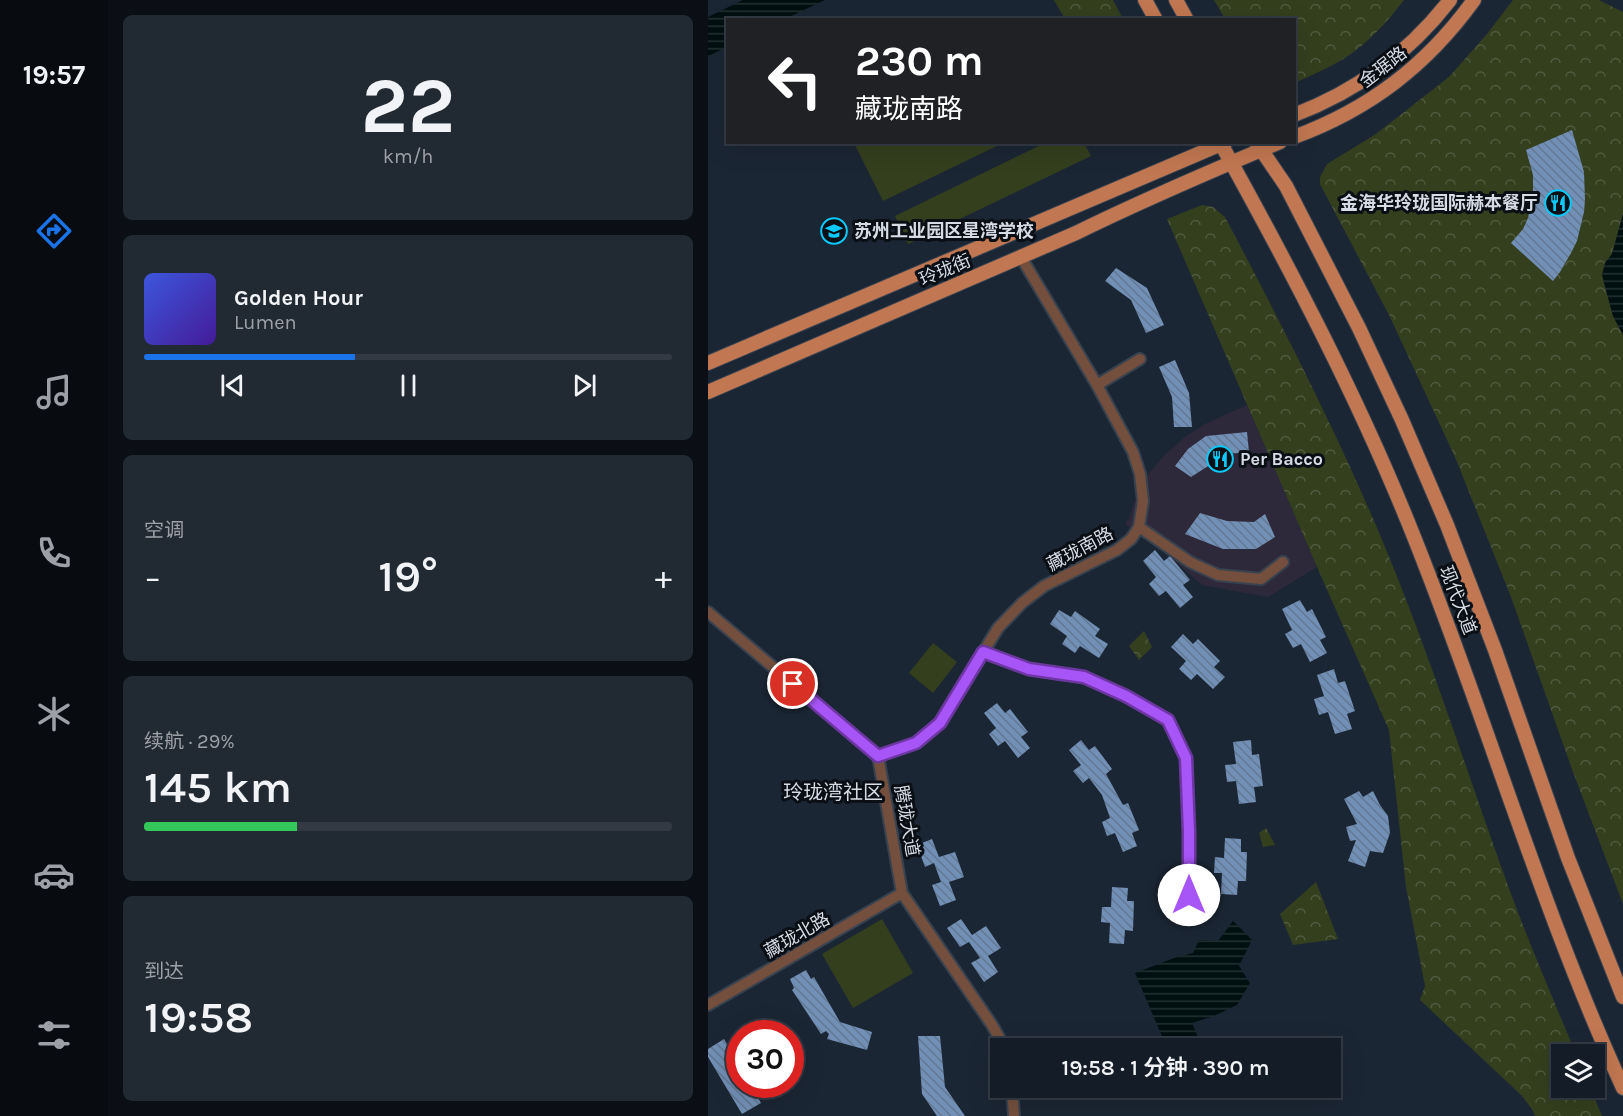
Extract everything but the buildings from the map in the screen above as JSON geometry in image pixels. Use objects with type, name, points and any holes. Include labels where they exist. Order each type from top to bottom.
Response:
[{"type":"main road","points":[[1145,0],[1155,18]]},
{"type":"main road","points":[[1176,0],[1185,18]]},
{"type":"main road","name":"金琚路","points":[[1296,114],[1334,98],[1372,76],[1407,47],[1450,0]]},
{"type":"main road","name":"金琚路","points":[[1296,136],[1349,113],[1393,85],[1442,41],[1474,0]]},
{"type":"main road","name":"玲珑街","points":[[708,363],[1221,144]]},
{"type":"main road","name":"现代大道","points":[[1223,144],[1339,369],[1391,481],[1461,661],[1534,869],[1577,981],[1623,1088]]},
{"type":"main road","name":"玲珑街","points":[[708,392],[1021,257],[1232,162],[1258,146]]},
{"type":"main road","name":"现代大道","points":[[1258,146],[1286,186],[1359,328],[1402,420],[1447,525],[1495,650],[1572,868],[1623,997]]},
{"type":"street","name":"藏珑南路","points":[[878,756],[916,743],[940,723],[998,628],[1022,603],[1044,586],[1117,550],[1131,539],[1139,527],[1143,501],[1140,474],[1133,452],[1021,257]]},
{"type":"street","points":[[1096,385],[1140,359]]},
{"type":"street","points":[[1139,527],[1190,562],[1218,575],[1261,579],[1283,562]]},
{"type":"street","points":[[708,612],[878,756]]},
{"type":"street","points":[[983,652],[1029,669],[1084,677],[1126,696],[1168,720],[1186,758],[1189,895]]},
{"type":"street","name":"腾珑大道","points":[[878,756],[902,893],[999,1038]]},
{"type":"street","name":"藏珑北路","points":[[708,1005],[902,893]]},
{"type":"street","points":[[1013,1098],[1014,1116]]},
{"type":"shaded area","points":[[743,0],[825,0],[787,18],[726,18],[726,47],[708,56],[708,17]]},
{"type":"shaded area","points":[[1623,214],[1623,335],[1613,316],[1602,275],[1605,263],[1612,254]]},
{"type":"shaded area","points":[[1247,405],[1317,567],[1268,597],[1202,585],[1155,544],[1125,524],[1142,482],[1163,457],[1185,437],[1205,424]]},
{"type":"shaded area","points":[[1233,921],[1252,940],[1239,966],[1250,983],[1237,1005],[1192,1023],[1198,1038],[1163,1038],[1135,973],[1193,953],[1199,940],[1218,941]]},
{"type":"green space","points":[[1054,0],[1113,0],[1122,18],[1064,18]]},
{"type":"green space","points":[[1214,0],[1404,0],[1377,32],[1361,46],[1333,65],[1296,83],[1296,18],[1224,18]]},
{"type":"green space","points":[[1513,0],[1599,0],[1623,12],[1623,214],[1612,254],[1605,263],[1602,275],[1613,316],[1623,335],[1623,904],[1511,597],[1455,457],[1390,317],[1320,184],[1320,177],[1327,164],[1376,134],[1449,77]]},
{"type":"green space","points":[[854,144],[1001,144],[883,201]]},
{"type":"green space","points":[[1043,144],[1085,144],[1091,156],[908,244],[895,216]]},
{"type":"green space","points":[[1202,205],[1213,207],[1225,217],[1307,377],[1383,542],[1417,629],[1519,914],[1572,1044],[1551,1044],[1551,1098],[1594,1098],[1602,1116],[1535,1116],[1521,1095],[1420,1000],[1425,986],[1406,887],[1389,730],[1167,219]]},
{"type":"green space","points":[[1144,631],[1152,647],[1139,660],[1129,646]]},
{"type":"green space","points":[[933,643],[957,662],[933,693],[909,673]]},
{"type":"green space","points":[[1266,828],[1275,845],[1263,847],[1259,833]]},
{"type":"green space","points":[[1316,882],[1338,939],[1293,945],[1280,914]]},
{"type":"green space","points":[[882,919],[913,973],[853,1008],[822,954]]},
{"type":"place","name":"金海华玲珑国际赫本餐厅","points":[[1558,203]]},
{"type":"place","name":"苏州工业园区星湾学校","points":[[834,231]]},
{"type":"place","name":"Per Bacco","points":[[1220,459]]},
{"type":"district","name":"玲珑湾社区","points":[[833,792]]},
{"type":"route","points":[[793,684],[878,756],[916,743],[940,723],[983,652],[1029,669],[1084,677],[1126,696],[1168,720],[1186,758],[1189,895]]}]
